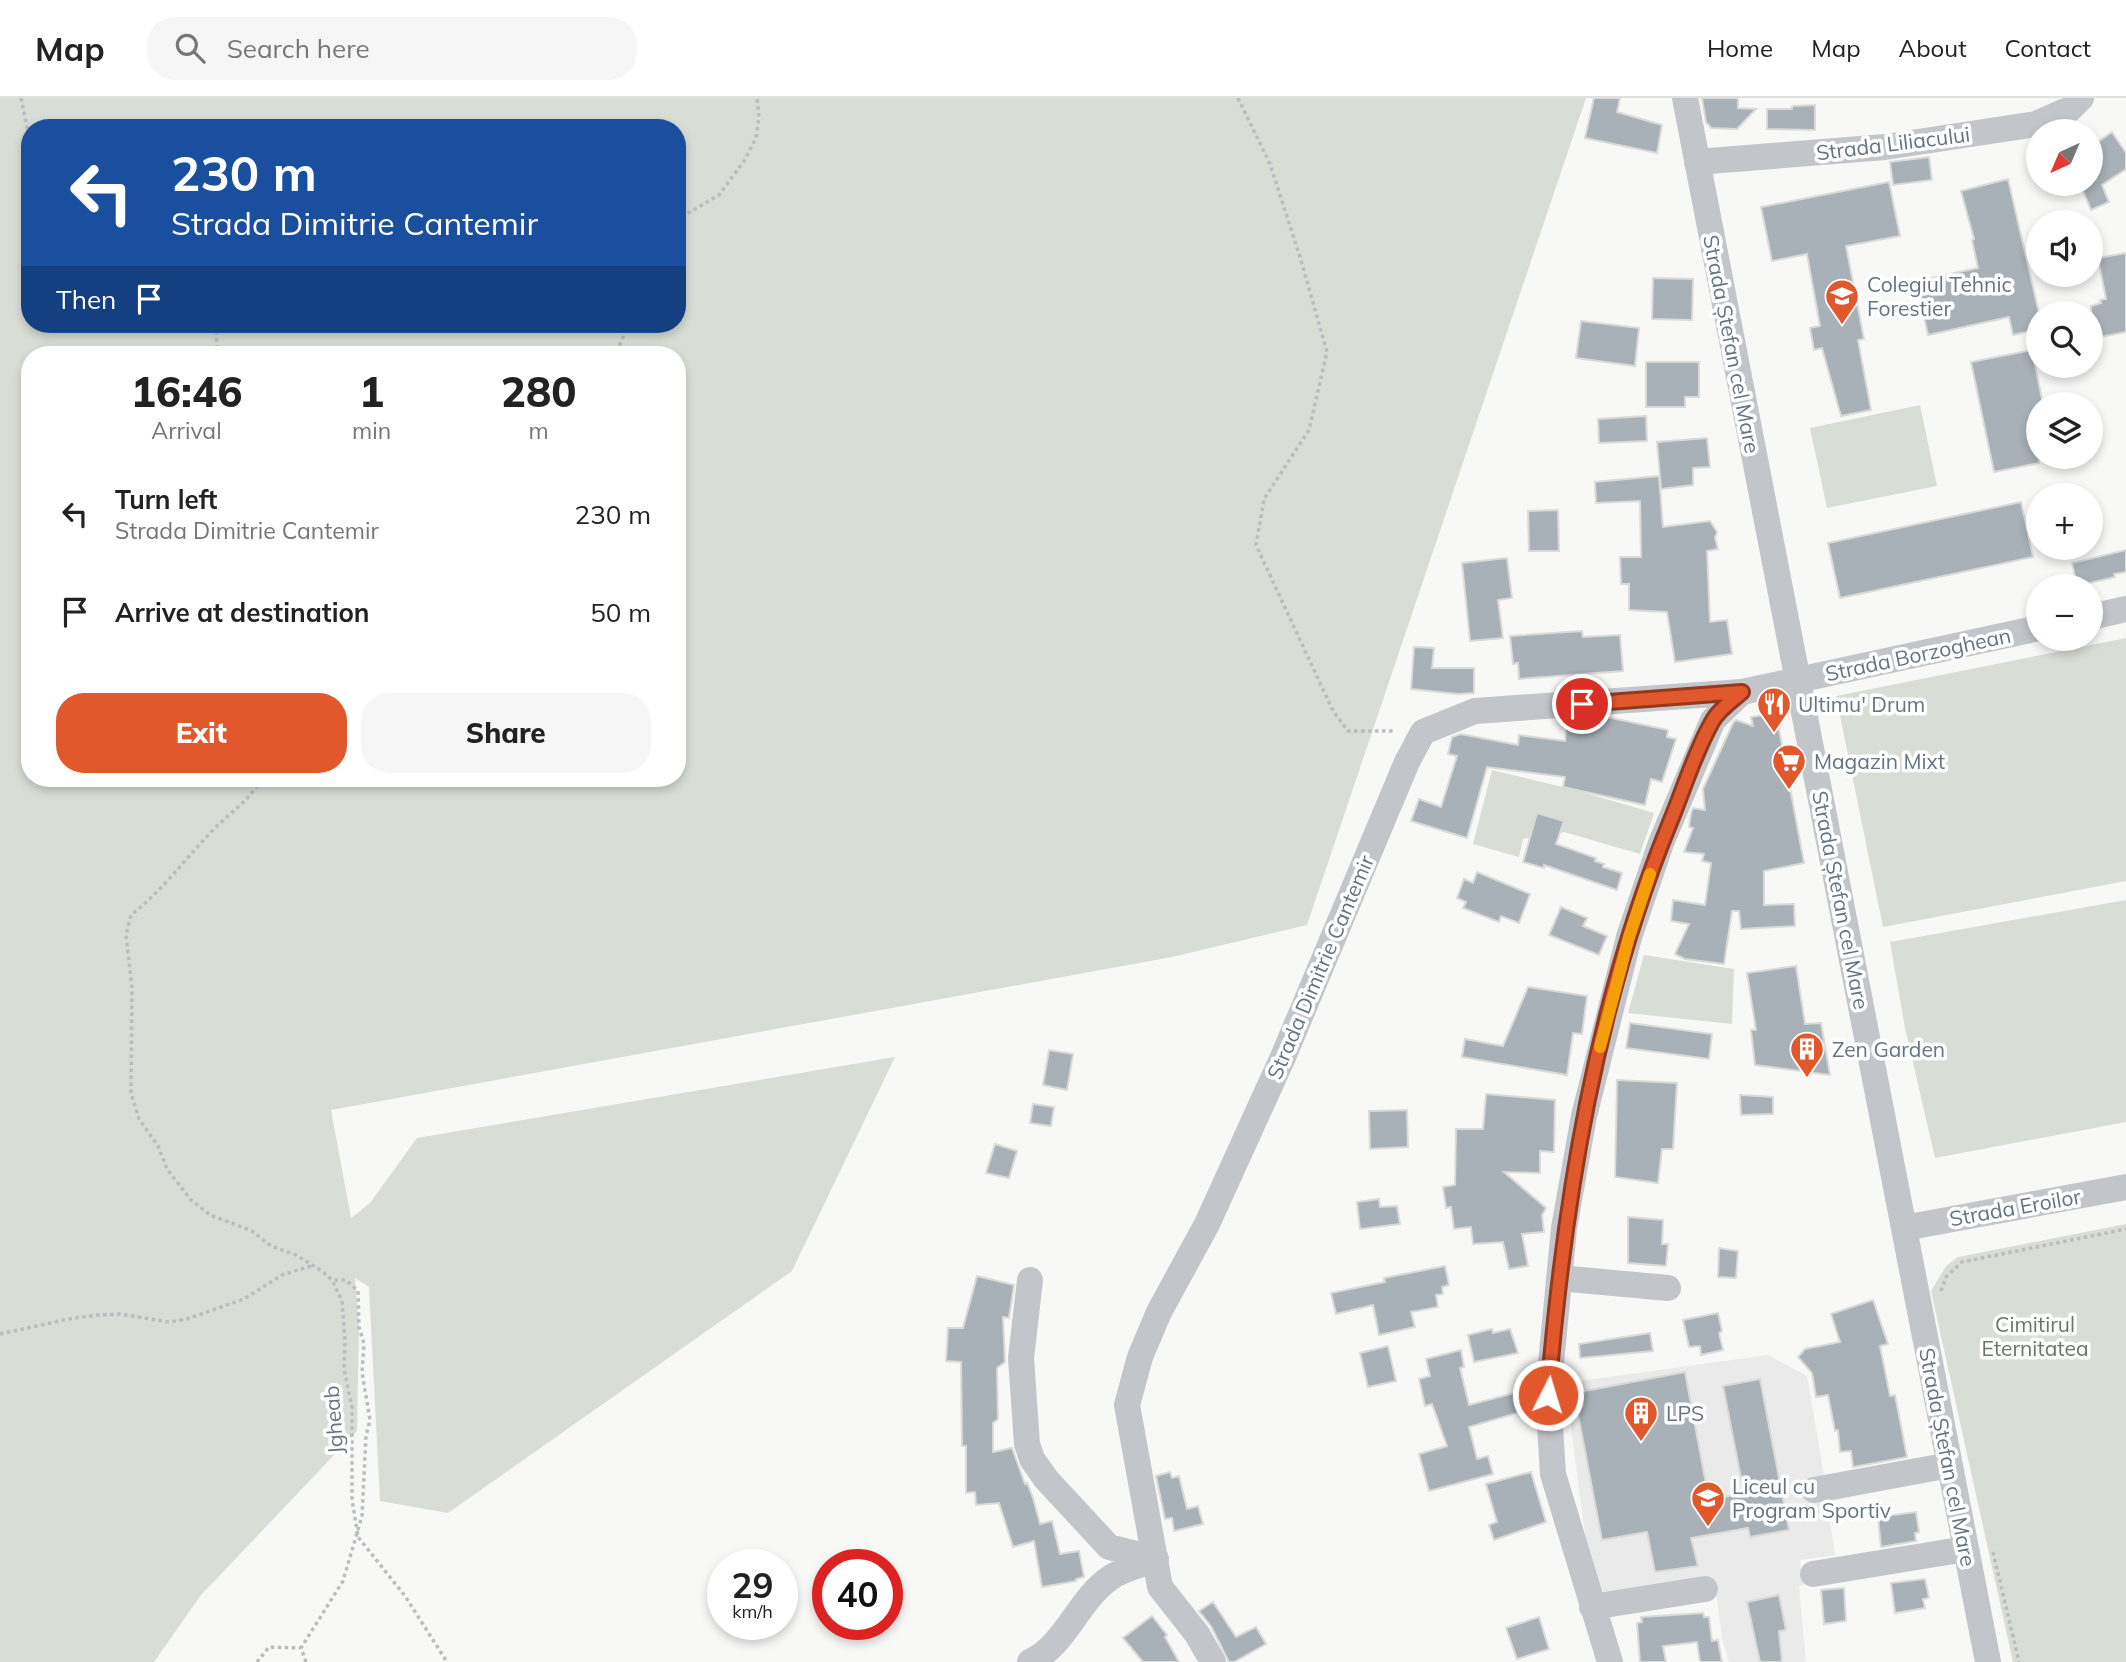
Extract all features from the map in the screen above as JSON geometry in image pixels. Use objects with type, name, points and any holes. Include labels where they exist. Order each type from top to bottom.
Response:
[{"type":"street","name":"Strada Ștefan cel Mare","points":[[1685,98],[1951,1465],[1978,1546],[1988,1662]]},
{"type":"street","name":"Strada Liliacului","points":[[1697,162],[1885,147],[2036,124],[2070,109],[2081,98]]},
{"type":"street","points":[[2103,614],[2126,609]]},
{"type":"street","name":"Strada Borzoghean","points":[[1797,679],[2026,631]]},
{"type":"street","points":[[1423,732],[1475,712],[1742,692],[1797,679]]},
{"type":"street","points":[[1610,1662],[1553,1474],[1548,1395],[1564,1228],[1584,1116],[1629,937],[1661,843],[1713,720],[1742,692]]},
{"type":"street","name":"Strada Dimitrie Cantemir","points":[[1213,1662],[1197,1634],[1160,1587],[1127,1405],[1140,1357],[1159,1312],[1207,1224],[1283,1057],[1407,762],[1423,732]]},
{"type":"street","name":"Strada Eroilor","points":[[1904,1228],[2126,1187]]},
{"type":"street","points":[[1559,1278],[1668,1289]]},
{"type":"street","points":[[1030,1280],[1021,1358],[1027,1444],[1032,1459],[1046,1479],[1109,1547],[1156,1559]]},
{"type":"street","points":[[1814,1490],[1951,1465]]},
{"type":"street","points":[[1813,1574],[1978,1546]]},
{"type":"street","points":[[1030,1662],[1054,1644],[1091,1596],[1110,1578],[1156,1559]]},
{"type":"street","points":[[1592,1607],[1705,1589]]},
{"type":"path","points":[[21,98],[25,119]]},
{"type":"path","points":[[686,214],[719,195],[744,161],[755,138],[759,117],[757,98]]},
{"type":"path","points":[[1238,98],[1270,164],[1327,352],[1309,430],[1264,499],[1255,545],[1305,657],[1333,711],[1348,731],[1423,732]]},
{"type":"path","points":[[255,787],[155,896],[131,915],[126,934],[132,988],[131,1093],[139,1119],[158,1146],[167,1169],[191,1200],[210,1215],[252,1231],[271,1246],[296,1255],[332,1280],[346,1280],[358,1291],[359,1327],[364,1344],[362,1372],[370,1420],[366,1436],[362,1516],[343,1581],[301,1648]]},
{"type":"path","points":[[1941,1296],[1946,1277],[1962,1262],[2126,1229]]},
{"type":"path","points":[[0,1334],[98,1315],[120,1314],[169,1322],[187,1319],[244,1299],[282,1275],[311,1266]]},
{"type":"path","name":"Jgheab","points":[[332,1280],[342,1301],[344,1369],[352,1407],[352,1499],[358,1537]]},
{"type":"path","points":[[358,1537],[405,1596],[447,1662]]},
{"type":"path","points":[[1978,1546],[2019,1662]]},
{"type":"path","points":[[257,1662],[269,1647],[301,1648]]},
{"type":"path","points":[[301,1648],[306,1662]]},
{"type":"shaded area","name":"Liceul cu Program Sportiv","points":[[1768,1355],[1807,1376],[1825,1481],[1922,1483],[1827,1502],[1835,1555],[1800,1560],[1804,1585],[1799,1586],[1806,1662],[1729,1662],[1722,1638],[1715,1584],[1614,1596],[1592,1587],[1565,1383]]},
{"type":"green space","points":[[0,98],[1586,98],[1307,925],[1172,957],[331,1110],[351,1218],[370,1203],[417,1138],[895,1057],[792,1271],[448,1513],[380,1501],[369,1287],[355,1278],[359,1327],[357,1431],[201,1595],[154,1662],[0,1662]]},
{"type":"green space","points":[[1920,405],[1937,486],[1827,508],[1810,428]]},
{"type":"green space","points":[[2126,638],[2126,881],[1883,927],[1836,696],[2061,651],[2103,651],[2103,643]]},
{"type":"green space","points":[[1492,770],[1654,813],[1640,854],[1564,832],[1523,839],[1519,857],[1473,844]]},
{"type":"green space","points":[[2126,900],[2126,1122],[1935,1158],[1905,1028],[1890,942]]},
{"type":"green space","points":[[1644,955],[1734,969],[1732,1024],[1628,1013]]},
{"type":"green space","name":"Cimitirul Eternitatea","points":[[2126,1224],[2126,1662],[2013,1662],[1931,1291],[1946,1266],[1958,1257]]},
{"type":"building","points":[[1594,98],[1620,98],[1617,112],[1662,125],[1657,153],[1585,138]]},
{"type":"building","points":[[1702,98],[1738,98],[1738,108],[1756,109],[1737,129],[1711,128],[1706,122]]},
{"type":"building","points":[[1815,105],[1815,130],[1767,129],[1767,109]]},
{"type":"building","points":[[2112,132],[2126,153],[2126,169],[2104,184],[2104,138]]},
{"type":"building","points":[[1929,157],[1932,180],[1893,185],[1890,162]]},
{"type":"building","points":[[2008,179],[2026,257],[2026,287],[2033,287],[2036,301],[2026,301],[2026,332],[2013,335],[2009,317],[1928,335],[1916,281],[1978,268],[1972,240],[1974,239],[1961,191]]},
{"type":"building","points":[[1889,182],[1900,236],[1846,246],[1864,339],[1858,340],[1871,410],[1841,416],[1822,348],[1814,350],[1810,328],[1820,326],[1807,254],[1772,261],[1761,207]]},
{"type":"building","points":[[2104,190],[2109,202],[2091,210],[2085,196],[2104,196]]},
{"type":"building","points":[[2126,253],[2126,332],[2103,336],[2103,301],[2100,300],[2106,299],[2103,257]]},
{"type":"building","points":[[1653,278],[1693,279],[1692,320],[1652,319]]},
{"type":"building","points":[[1581,321],[1639,328],[1635,366],[1576,358]]},
{"type":"building","points":[[2026,351],[2026,378],[2038,378],[2041,392],[2026,392],[2026,466],[1994,472],[1971,362]]},
{"type":"building","points":[[1646,362],[1699,362],[1699,397],[1685,397],[1685,407],[1646,407]]},
{"type":"building","points":[[1646,416],[1647,441],[1599,443],[1598,419]]},
{"type":"building","points":[[1707,438],[1710,467],[1693,468],[1693,485],[1661,489],[1657,442]]},
{"type":"building","points":[[1659,476],[1663,527],[1710,521],[1717,532],[1715,538],[1718,549],[1707,551],[1710,622],[1727,620],[1732,654],[1675,662],[1667,612],[1629,610],[1629,584],[1621,584],[1620,557],[1641,557],[1640,501],[1596,503],[1595,482]]},
{"type":"building","points":[[2021,502],[2026,525],[2026,558],[1840,598],[1828,543]]},
{"type":"building","points":[[1558,510],[1559,551],[1529,551],[1528,511]]},
{"type":"building","points":[[2126,550],[2126,572],[2103,580],[2103,574],[2074,574],[2072,563],[2103,560],[2103,556]]},
{"type":"building","points":[[1507,558],[1512,598],[1498,600],[1503,638],[1470,641],[1462,563]]},
{"type":"building","points":[[1582,631],[1583,637],[1620,635],[1623,671],[1519,679],[1518,663],[1513,664],[1510,636]]},
{"type":"building","points":[[1414,647],[1434,648],[1432,668],[1474,668],[1474,693],[1411,689]]},
{"type":"building","points":[[1776,713],[1804,863],[1764,871],[1764,905],[1794,904],[1795,926],[1741,929],[1739,911],[1732,911],[1724,964],[1685,959],[1675,954],[1689,924],[1671,921],[1673,900],[1705,905],[1711,863],[1702,861],[1704,854],[1684,852],[1693,828],[1689,827],[1691,813],[1693,808],[1705,810],[1703,789],[1733,723],[1736,720],[1753,726],[1751,717]]},
{"type":"building","points":[[1601,718],[1668,730],[1667,737],[1676,739],[1662,782],[1651,779],[1645,805],[1563,787],[1565,777],[1487,767],[1467,838],[1411,821],[1419,799],[1441,807],[1457,756],[1448,754],[1452,737],[1461,734],[1518,745],[1519,735],[1565,741],[1567,721],[1601,723]]},
{"type":"building","points":[[1537,813],[1564,821],[1556,844],[1596,858],[1595,861],[1604,864],[1603,867],[1622,873],[1617,890],[1544,865],[1544,868],[1523,862]]},
{"type":"building","points":[[1477,872],[1530,894],[1519,923],[1501,916],[1499,922],[1463,908],[1466,902],[1457,898],[1464,879],[1473,883]]},
{"type":"building","points":[[1561,907],[1587,918],[1583,926],[1607,936],[1599,955],[1549,935]]},
{"type":"building","points":[[1796,966],[1805,1024],[1821,1023],[1830,1075],[1755,1065],[1751,1030],[1756,1030],[1747,973]]},
{"type":"building","points":[[1528,987],[1587,996],[1582,1034],[1573,1033],[1567,1075],[1462,1057],[1465,1039],[1503,1046]]},
{"type":"building","points":[[1630,1023],[1712,1034],[1709,1059],[1626,1048]]},
{"type":"building","points":[[1049,1050],[1073,1054],[1067,1090],[1043,1085]]},
{"type":"building","points":[[1617,1080],[1677,1083],[1673,1149],[1662,1149],[1658,1183],[1615,1177]]},
{"type":"building","points":[[1486,1094],[1555,1100],[1554,1152],[1540,1151],[1540,1173],[1504,1172],[1546,1208],[1542,1215],[1544,1232],[1522,1234],[1528,1266],[1509,1269],[1503,1242],[1473,1244],[1471,1227],[1454,1229],[1451,1207],[1446,1208],[1443,1187],[1455,1185],[1456,1129],[1483,1129]]},
{"type":"building","points":[[1740,1095],[1773,1097],[1773,1114],[1741,1115]]},
{"type":"building","points":[[1033,1104],[1054,1107],[1051,1126],[1030,1123]]},
{"type":"building","points":[[1407,1110],[1408,1147],[1370,1149],[1369,1111]]},
{"type":"building","points":[[995,1144],[1017,1151],[1009,1178],[986,1173]]},
{"type":"building","points":[[1379,1199],[1380,1207],[1397,1206],[1400,1224],[1360,1229],[1357,1202]]},
{"type":"building","points":[[1628,1217],[1663,1220],[1662,1244],[1668,1244],[1666,1266],[1628,1263]]},
{"type":"building","points":[[1719,1248],[1738,1251],[1736,1278],[1718,1277]]},
{"type":"building","points":[[1445,1266],[1449,1285],[1442,1287],[1443,1294],[1436,1295],[1438,1307],[1411,1312],[1415,1327],[1379,1335],[1373,1305],[1336,1314],[1331,1293],[1385,1282],[1384,1278]]},
{"type":"building","points":[[977,1276],[1014,1285],[1009,1318],[1003,1317],[1005,1362],[997,1368],[998,1419],[993,1423],[993,1452],[1012,1448],[1033,1498],[1040,1524],[1052,1521],[1060,1554],[1079,1551],[1084,1577],[1076,1581],[1042,1587],[1034,1541],[1013,1547],[999,1503],[976,1505],[975,1492],[966,1493],[966,1446],[962,1446],[961,1362],[946,1361],[948,1328],[963,1328]]},
{"type":"building","points":[[1873,1300],[1888,1344],[1880,1346],[1890,1396],[1895,1395],[1907,1457],[1853,1467],[1851,1451],[1840,1452],[1838,1430],[1835,1431],[1828,1395],[1816,1397],[1812,1373],[1798,1357],[1805,1349],[1840,1342],[1831,1314]]},
{"type":"building","points":[[1718,1313],[1723,1350],[1701,1355],[1700,1346],[1689,1347],[1683,1320]]},
{"type":"building","points":[[1492,1329],[1493,1333],[1510,1329],[1518,1353],[1474,1362],[1468,1335]]},
{"type":"building","points":[[1650,1333],[1653,1351],[1580,1358],[1579,1344]]},
{"type":"building","points":[[1388,1346],[1396,1381],[1368,1387],[1360,1353]]},
{"type":"building","points":[[1461,1350],[1464,1367],[1460,1368],[1469,1405],[1526,1390],[1531,1409],[1469,1427],[1477,1459],[1488,1456],[1493,1474],[1429,1491],[1419,1454],[1447,1446],[1432,1404],[1425,1406],[1419,1379],[1430,1376],[1426,1359]]},
{"type":"building","name":"LPS","points":[[1685,1372],[1709,1500],[1744,1493],[1723,1386],[1760,1379],[1789,1530],[1750,1537],[1748,1528],[1691,1538],[1698,1566],[1655,1572],[1647,1532],[1602,1540],[1574,1393]]},
{"type":"building","points":[[1170,1472],[1172,1478],[1179,1476],[1187,1509],[1198,1506],[1203,1524],[1174,1531],[1172,1518],[1165,1519],[1156,1476]]},
{"type":"building","points":[[1531,1472],[1546,1522],[1494,1540],[1489,1525],[1497,1522],[1486,1484]]},
{"type":"building","points":[[1916,1512],[1919,1532],[1915,1533],[1916,1541],[1881,1547],[1878,1517]]},
{"type":"building","points":[[1925,1579],[1929,1598],[1923,1599],[1925,1608],[1895,1613],[1891,1583]]},
{"type":"building","points":[[1844,1588],[1846,1621],[1824,1624],[1821,1590]]},
{"type":"building","points":[[1779,1595],[1786,1630],[1779,1631],[1782,1662],[1760,1662],[1747,1602]]},
{"type":"building","points":[[1213,1602],[1236,1637],[1256,1627],[1266,1644],[1234,1662],[1229,1662],[1211,1626],[1199,1611]]},
{"type":"building","points":[[1703,1613],[1704,1617],[1709,1617],[1712,1641],[1718,1640],[1722,1662],[1700,1662],[1697,1642],[1663,1646],[1666,1662],[1640,1662],[1637,1623],[1642,1622],[1641,1617]]},
{"type":"building","points":[[1152,1616],[1167,1635],[1165,1637],[1179,1662],[1143,1662],[1123,1638]]},
{"type":"building","points":[[1539,1617],[1549,1649],[1517,1659],[1506,1628]]},
{"type":"slow traffic","points":[[1600,1047],[1629,937],[1650,874]]},
{"type":"place","name":"Colegiul Tehnic Forestier","points":[[1842,326]]},
{"type":"place","name":"Ultimu' Drum","points":[[1774,734]]},
{"type":"place","name":"Magazin Mixt","points":[[1789,791]]},
{"type":"place","name":"Zen Garden","points":[[1807,1079]]},
{"type":"place","name":"LPS","points":[[1641,1443]]},
{"type":"place","name":"Liceul cu Program Sportiv","points":[[1708,1528]]},
{"type":"route","points":[[1548,1395],[1565,1222],[1584,1116],[1629,937],[1661,843],[1713,720],[1742,692],[1582,704]]}]
